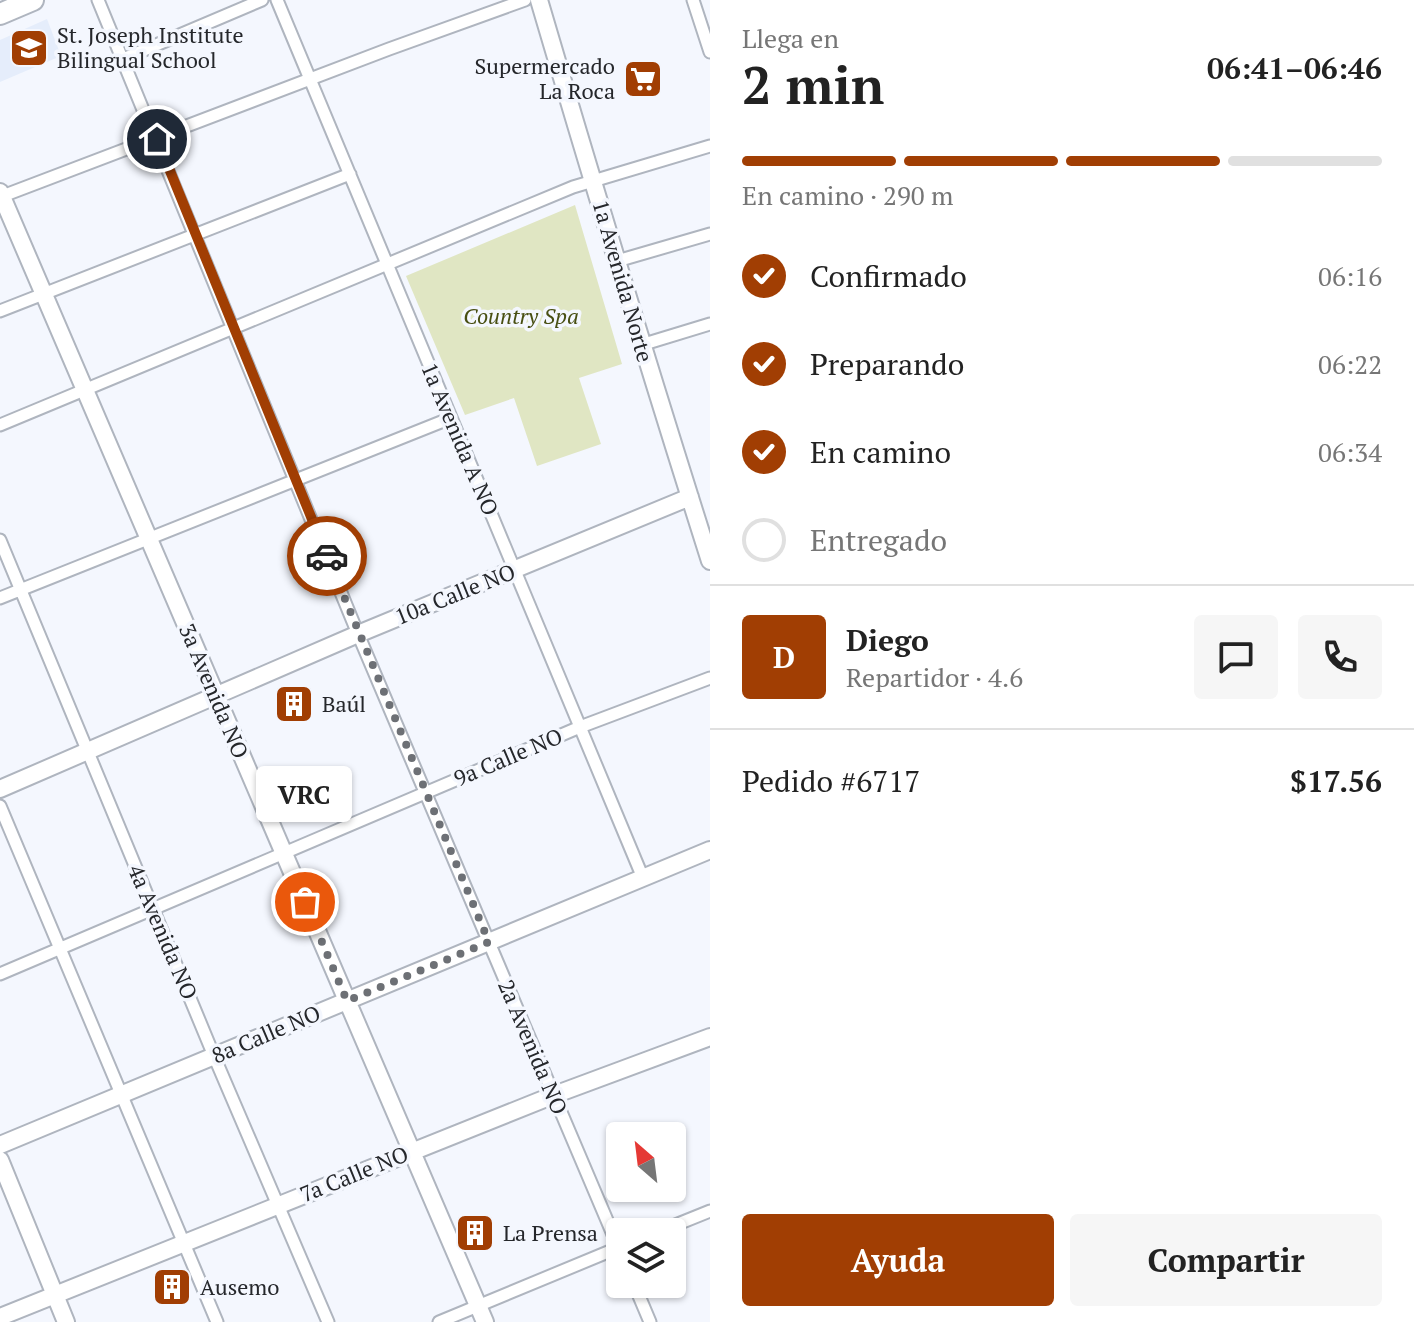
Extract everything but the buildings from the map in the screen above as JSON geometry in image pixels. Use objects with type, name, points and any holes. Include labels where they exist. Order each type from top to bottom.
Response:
[{"type":"highway","points":[[0,14],[33,0]]},
{"type":"street","name":"2a Avenida NO","points":[[98,0],[358,634],[607,1218]]},
{"type":"street","points":[[123,59],[262,0]]},
{"type":"street","name":"1a Avenida A NO","points":[[277,0],[643,878]]},
{"type":"street","points":[[1,195],[525,0]]},
{"type":"street","name":"1a Avenida Norte","points":[[539,0],[595,180],[641,345],[710,561]]},
{"type":"street","points":[[693,0],[710,52]]},
{"type":"street","points":[[0,425],[595,180],[710,146]]},
{"type":"street","points":[[0,311],[350,174]]},
{"type":"street","name":"3a Avenida NO","points":[[1,195],[482,1314]]},
{"type":"street","points":[[617,261],[710,234]]},
{"type":"street","points":[[641,345],[709,327]]},
{"type":"street","points":[[0,598],[451,418]]},
{"type":"street","name":"10a Calle NO","points":[[0,789],[358,634],[690,497]]},
{"type":"street","name":"4a Avenida NO","points":[[0,540],[328,1322]]},
{"type":"street","name":"9a Calle NO","points":[[0,974],[580,727],[710,678]]},
{"type":"street","points":[[0,806],[217,1322]]},
{"type":"street","name":"8a Calle NO","points":[[0,1145],[710,850]]},
{"type":"street","name":"7a Calle NO","points":[[0,1317],[554,1095],[710,1037]]},
{"type":"street","points":[[0,1160],[66,1322]]},
{"type":"street","points":[[686,1221],[710,1211]]},
{"type":"street","points":[[439,1322],[482,1314],[606,1256]]},
{"type":"street","points":[[640,1298],[650,1322]]},
{"type":"shaded area","name":"St. Joseph Institute Bilingual School","points":[[47,19],[61,56],[0,82],[0,40]]},
{"type":"green space","name":"Country Spa","points":[[575,205],[622,364],[579,378],[601,444],[537,466],[514,398],[465,415],[406,276]]},
{"type":"way so far","points":[[305,902],[347,1001],[489,942],[327,556]]},
{"type":"place","name":"St. Joseph Institute Bilingual School","points":[[29,48]]},
{"type":"place","name":"Supermercado La Roca","points":[[643,79]]},
{"type":"place","name":"Baúl","points":[[294,704]]},
{"type":"place","name":"VRC","points":[[305,902]]},
{"type":"place","name":"La Prensa","points":[[475,1233]]},
{"type":"place","name":"Ausemo","points":[[172,1287]]},
{"type":"route","points":[[157,139],[327,556]]}]
